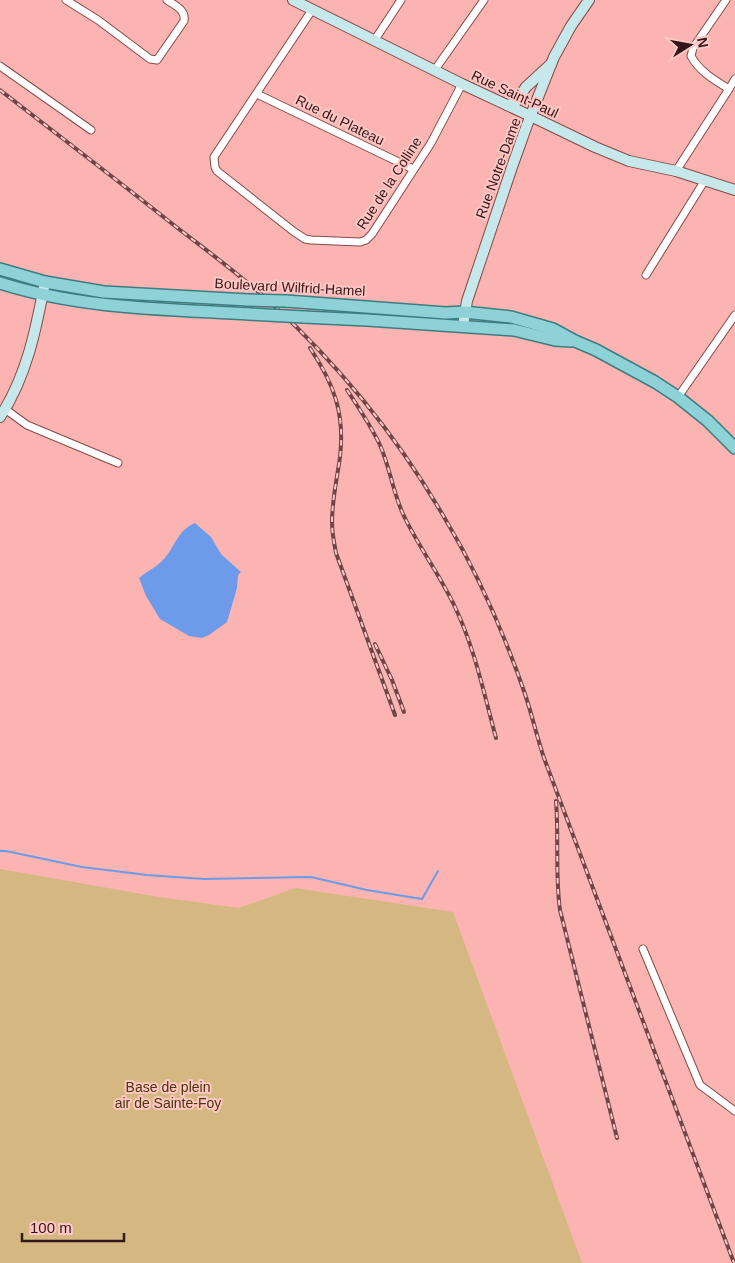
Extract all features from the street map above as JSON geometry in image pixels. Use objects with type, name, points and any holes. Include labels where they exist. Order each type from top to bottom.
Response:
[{"type":"main road","name":"Boulevard Wilfrid-Hamel","points":[[0,269],[45,282],[115,293],[286,301],[446,313],[464,312],[511,317],[553,329],[614,359],[678,397],[708,421],[735,448]]},
{"type":"main road","name":"Boulevard Wilfrid-Hamel","points":[[0,283],[82,302],[119,306],[463,326],[514,330],[555,340],[575,341]]},
{"type":"street","points":[[66,0],[98,20],[150,59],[157,60],[184,21],[185,16],[184,11],[167,0]]},
{"type":"street","name":"Rue Saint-Paul","points":[[293,0],[309,6],[434,71],[595,147],[629,161],[676,171],[735,190]]},
{"type":"street","points":[[374,41],[401,0]]},
{"type":"street","points":[[434,71],[484,0]]},
{"type":"street","name":"Rue Notre-Dame","points":[[463,326],[466,301],[531,116],[552,63],[589,0]]},
{"type":"street","points":[[726,0],[693,48],[691,56],[695,64],[714,80],[729,89]]},
{"type":"street","name":"Rue de la Colline","points":[[309,6],[257,94],[214,158],[217,171],[305,239],[360,242],[366,240],[372,234],[431,143],[462,84]]},
{"type":"street","points":[[507,105],[515,103],[526,87],[552,63]]},
{"type":"street","points":[[0,66],[91,130]]},
{"type":"street","points":[[676,171],[735,80]]},
{"type":"street","name":"Rue du Plateau","points":[[257,94],[413,169]]},
{"type":"street","points":[[646,275],[705,180]]},
{"type":"street","points":[[45,282],[26,363],[17,388],[2,413],[118,462]]},
{"type":"street","points":[[678,397],[735,315]]},
{"type":"street","points":[[643,950],[700,1085],[735,1111]]},
{"type":"green space","name":"Base de plein air de Sainte-Foy","points":[[0,869],[159,897],[239,908],[295,888],[453,912],[582,1263],[0,1263]]},
{"type":"water","points":[[195,523],[211,537],[221,554],[241,572],[238,575],[237,588],[227,622],[202,638],[189,636],[160,619],[146,596],[139,578],[161,562],[180,534]]},
{"type":"waterway","points":[[0,851],[82,867],[147,875],[204,879],[311,877],[367,890],[422,899],[438,871]]},
{"type":"railway","points":[[0,90],[222,262],[269,301],[342,375],[386,429],[426,487],[468,559],[508,648],[525,694],[544,758],[734,1263]]},
{"type":"railway","points":[[310,348],[326,374],[336,399],[341,426],[340,457],[332,514],[332,530],[336,553],[395,715]]},
{"type":"railway","points":[[347,390],[380,445],[403,514],[449,595],[462,623],[496,738]]},
{"type":"railway","points":[[375,644],[392,680],[404,712]]},
{"type":"railway","points":[[556,801],[560,910],[617,1138]]}]
